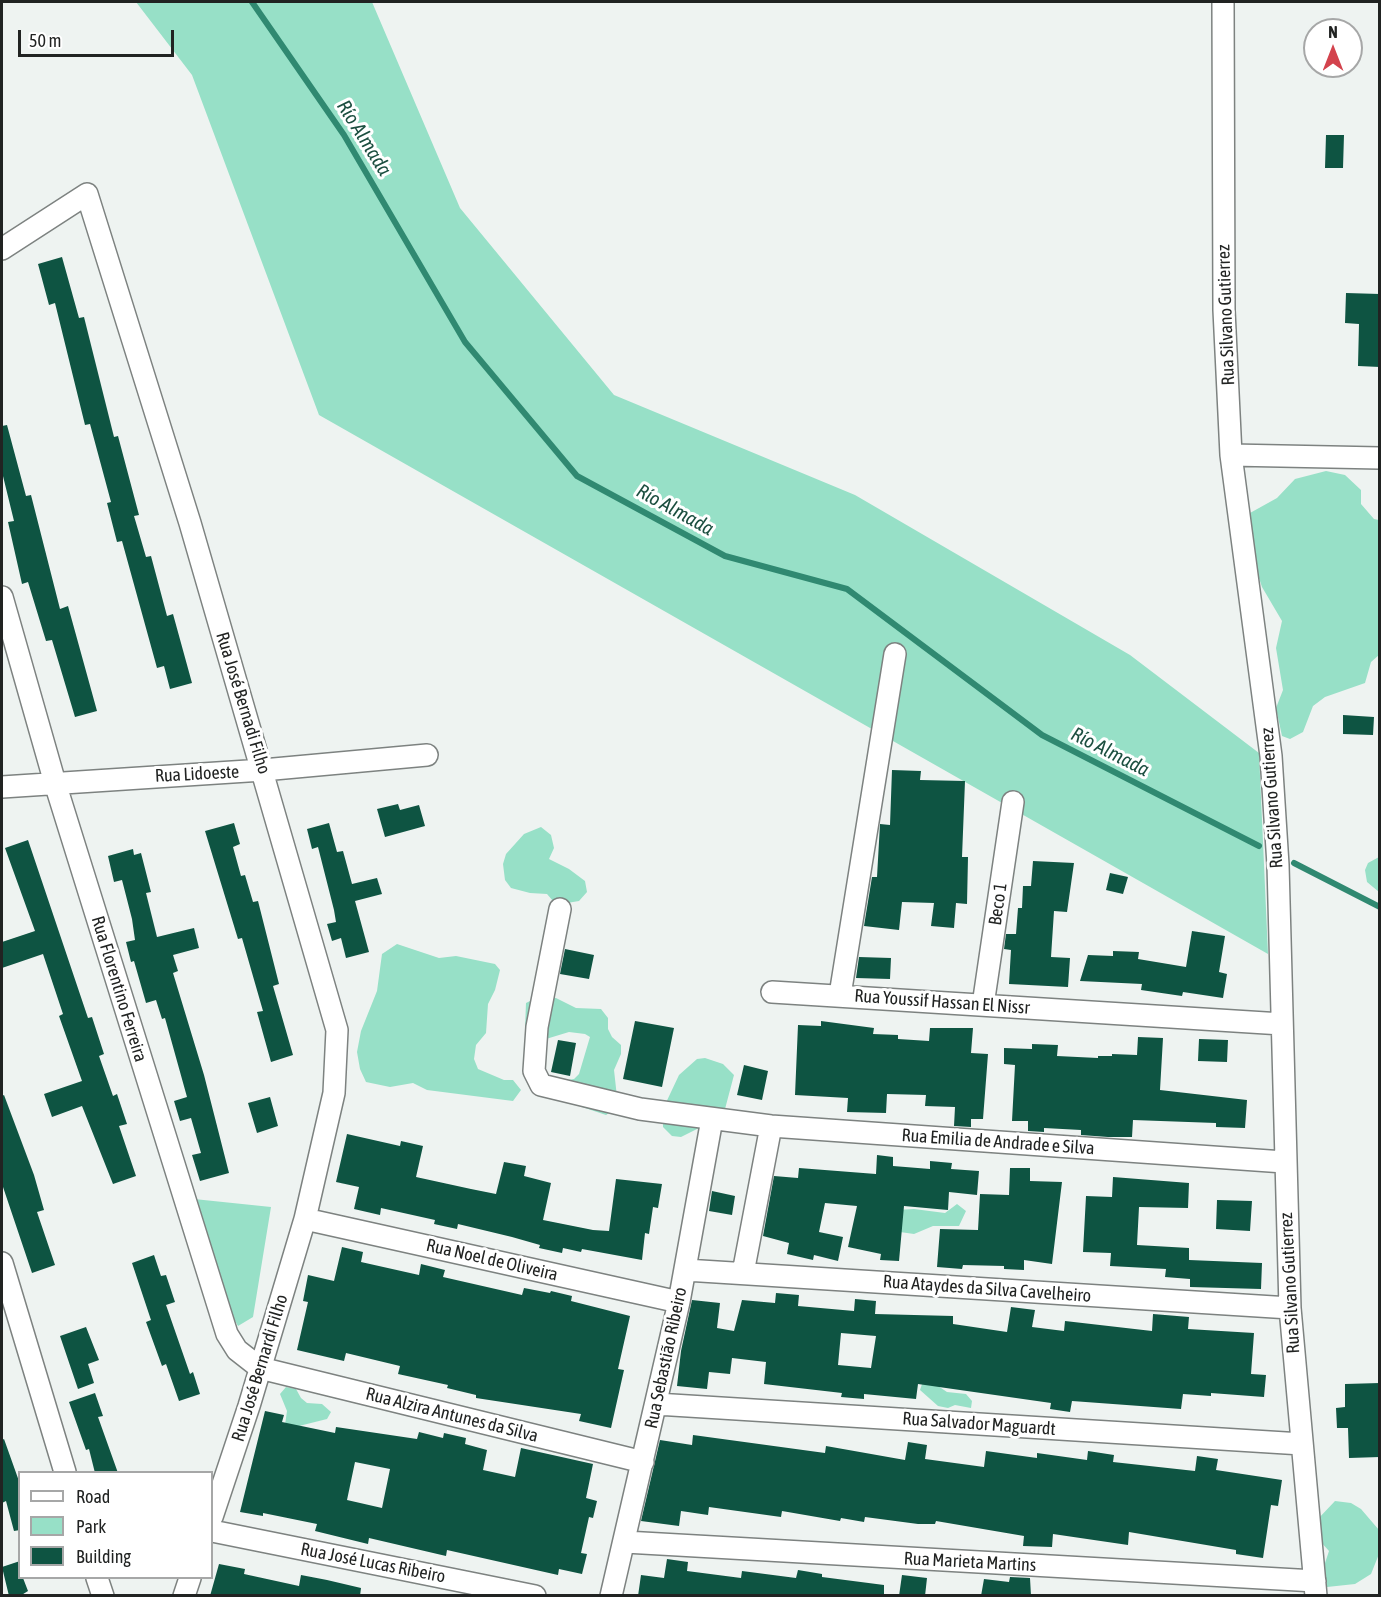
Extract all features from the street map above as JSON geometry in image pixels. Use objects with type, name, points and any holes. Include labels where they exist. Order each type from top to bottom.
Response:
[{"type":"street","name":"Rua Silvano Gutierrez","points":[[1223,2],[1224,310],[1231,455],[1271,756],[1278,865],[1284,1161],[1290,1308],[1315,1588]]},
{"type":"street","name":"Rua José Bernadi Filho","points":[[2,249],[87,194],[263,770],[337,1030],[334,1093],[305,1219]]},
{"type":"street","points":[[1231,455],[1380,459]]},
{"type":"street","name":"Rua Florentino Ferreira","points":[[2,597],[55,783],[227,1334],[237,1350],[260,1368]]},
{"type":"street","name":"Rua Youssif Hassan El Nissr","points":[[895,654],[840,995],[1282,1023]]},
{"type":"street","name":"Rua Lidoeste","points":[[2,787],[263,770],[427,755]]},
{"type":"street","name":"Beco 1","points":[[983,1005],[1013,802]]},
{"type":"street","name":"Rua Emilia de Andrade e Silva","points":[[560,909],[537,1027],[534,1071],[541,1085],[640,1108],[771,1126],[1284,1161]]},
{"type":"street","points":[[772,992],[840,995]]},
{"type":"street","name":"Rua Sebastião Ribeiro","points":[[611,1596],[679,1302],[712,1119]]},
{"type":"street","points":[[743,1273],[771,1126]]},
{"type":"street","name":"Rua Noel de Oliveira","points":[[305,1219],[679,1302]]},
{"type":"street","name":"Rua José Bernardi Filho","points":[[213,1514],[305,1219]]},
{"type":"street","points":[[2,1263],[64,1471]]},
{"type":"street","name":"Rua Ataydes da Silva Cavelheiro","points":[[685,1270],[1290,1308]]},
{"type":"street","name":"Rua Alzira Antunes da Silva","points":[[260,1368],[643,1462]]},
{"type":"street","name":"Rua Salvador Maguardt","points":[[656,1404],[1302,1444]]},
{"type":"street","name":"Rua José Lucas Ribeiro","points":[[213,1531],[535,1596]]},
{"type":"street","name":"Rua Marieta Martins","points":[[625,1542],[1315,1588]]},
{"type":"street","points":[[97,1579],[103,1596]]},
{"type":"street","points":[[184,1596],[190,1579]]},
{"type":"green space","points":[[136,2],[372,2],[460,208],[614,395],[855,495],[1130,655],[1259,753],[1268,954],[319,415],[192,75]]},
{"type":"green space","points":[[1326,471],[1345,475],[1361,490],[1361,504],[1374,519],[1379,520],[1379,655],[1371,662],[1365,683],[1325,697],[1313,706],[1303,732],[1290,739],[1282,736],[1276,708],[1283,690],[1276,648],[1282,621],[1262,587],[1246,539],[1246,529],[1250,513],[1277,498],[1295,479]]},
{"type":"green space","points":[[541,827],[551,835],[554,848],[549,859],[569,869],[585,881],[587,892],[579,901],[567,903],[553,901],[547,894],[530,893],[511,888],[505,880],[503,864],[506,854],[524,834]]},
{"type":"green space","points":[[1379,857],[1379,892],[1367,882],[1365,870],[1368,863]]},
{"type":"green space","points":[[397,944],[439,958],[456,956],[495,964],[500,970],[495,990],[488,1004],[486,1033],[476,1045],[474,1059],[478,1069],[504,1080],[513,1080],[521,1090],[513,1101],[427,1090],[413,1083],[390,1087],[366,1082],[360,1069],[357,1052],[361,1031],[377,991],[382,954]]},
{"type":"green space","points":[[540,996],[556,998],[576,1008],[601,1009],[608,1018],[608,1029],[612,1037],[621,1045],[621,1054],[614,1070],[617,1097],[615,1109],[606,1115],[567,1102],[561,1081],[574,1079],[579,1074],[590,1037],[569,1032],[546,1039],[528,1035],[525,1029],[526,1003]]},
{"type":"green space","points":[[705,1058],[723,1064],[734,1075],[725,1109],[719,1118],[681,1137],[672,1136],[663,1127],[663,1109],[679,1075],[697,1059]]},
{"type":"green space","points":[[194,1199],[271,1207],[253,1317],[238,1326],[221,1296]]},
{"type":"green space","points":[[957,1204],[966,1211],[959,1226],[933,1226],[914,1234],[900,1232],[897,1210],[914,1209],[945,1213]]},
{"type":"green space","points":[[932,1382],[947,1392],[966,1394],[972,1401],[971,1408],[955,1405],[948,1408],[938,1406],[920,1390],[922,1384]]},
{"type":"green space","points":[[286,1387],[296,1389],[307,1403],[322,1404],[331,1412],[327,1419],[295,1427],[285,1425],[287,1411],[280,1394]]},
{"type":"green space","points":[[1335,1501],[1351,1503],[1361,1509],[1379,1530],[1379,1554],[1371,1574],[1355,1584],[1327,1587],[1320,1578],[1329,1551],[1320,1541],[1317,1520]]},
{"type":"building","points":[[1326,135],[1344,135],[1343,168],[1325,168]]},
{"type":"building","points":[[62,257],[79,318],[84,317],[114,437],[118,436],[139,515],[134,516],[146,557],[151,556],[167,616],[173,614],[192,683],[170,689],[164,666],[157,668],[122,541],[117,542],[107,503],[111,502],[90,424],[85,425],[55,303],[49,305],[38,264]]},
{"type":"building","points":[[1346,293],[1380,294],[1380,367],[1358,366],[1359,324],[1345,323]]},
{"type":"building","points":[[7,425],[26,496],[31,495],[60,609],[68,606],[97,711],[75,717],[52,640],[46,641],[28,582],[22,584],[8,522],[14,521],[2,472],[2,426]]},
{"type":"building","points":[[1343,715],[1374,717],[1373,735],[1343,734]]},
{"type":"building","points":[[892,770],[921,771],[920,780],[965,781],[962,857],[968,857],[967,904],[956,903],[954,928],[931,926],[934,903],[902,902],[899,930],[864,926],[872,877],[877,877],[880,824],[890,825]]},
{"type":"building","points":[[398,804],[400,810],[419,805],[425,826],[385,837],[377,809]]},
{"type":"building","points":[[234,823],[240,844],[233,847],[241,876],[245,875],[253,902],[258,901],[279,984],[273,986],[293,1055],[271,1062],[257,1012],[263,1011],[242,938],[238,939],[205,831]]},
{"type":"building","points":[[329,823],[337,852],[343,851],[352,884],[377,878],[382,894],[355,901],[369,952],[346,958],[341,938],[332,941],[327,924],[336,922],[334,910],[318,847],[312,849],[307,829]]},
{"type":"building","points":[[28,840],[88,1018],[92,1017],[104,1054],[99,1056],[113,1096],[117,1094],[127,1124],[119,1126],[136,1176],[113,1184],[82,1106],[52,1117],[44,1094],[82,1081],[59,1016],[63,1014],[43,954],[2,968],[2,942],[35,931],[5,848]]},
{"type":"building","points":[[133,849],[134,855],[141,853],[151,892],[146,893],[157,937],[194,928],[199,948],[173,955],[178,971],[173,973],[204,1075],[229,1173],[200,1181],[192,1155],[201,1153],[191,1118],[180,1121],[174,1101],[187,1097],[165,1018],[162,1019],[156,1000],[146,1003],[134,961],[131,962],[126,942],[135,940],[132,919],[122,880],[114,882],[108,856]]},
{"type":"building","points":[[1033,861],[1074,863],[1067,912],[1054,911],[1051,957],[1070,958],[1068,987],[1009,984],[1011,950],[1004,949],[1006,934],[1016,934],[1018,908],[1022,908],[1023,886],[1031,886]]},
{"type":"building","points":[[1110,873],[1128,877],[1123,894],[1106,890]]},
{"type":"building","points":[[1192,931],[1225,936],[1219,972],[1227,974],[1223,998],[1183,992],[1182,996],[1141,990],[1142,984],[1080,981],[1088,955],[1113,956],[1113,951],[1139,952],[1138,959],[1186,967]]},
{"type":"building","points":[[565,949],[594,955],[589,979],[560,974]]},
{"type":"building","points":[[859,957],[891,958],[890,979],[856,978]]},
{"type":"building","points":[[635,1021],[674,1028],[662,1087],[623,1079]]},
{"type":"building","points":[[821,1021],[874,1028],[873,1034],[898,1035],[898,1039],[929,1041],[930,1028],[973,1028],[971,1053],[988,1054],[983,1119],[971,1119],[971,1127],[954,1126],[955,1107],[925,1106],[926,1095],[887,1094],[886,1113],[847,1112],[848,1098],[795,1095],[798,1025],[821,1026]]},
{"type":"building","points":[[1138,1037],[1163,1038],[1160,1090],[1247,1100],[1245,1128],[1216,1127],[1216,1123],[1133,1120],[1132,1137],[1108,1137],[1081,1135],[1081,1130],[1044,1128],[1044,1132],[1028,1131],[1028,1121],[1012,1121],[1015,1065],[1004,1064],[1004,1048],[1032,1049],[1032,1044],[1058,1045],[1057,1056],[1098,1058],[1098,1056],[1112,1056],[1112,1054],[1137,1055]]},
{"type":"building","points":[[1199,1039],[1228,1040],[1227,1062],[1198,1061]]},
{"type":"building","points":[[558,1040],[576,1043],[570,1076],[551,1072]]},
{"type":"building","points":[[744,1065],[768,1071],[762,1100],[737,1095]]},
{"type":"building","points":[[4,1095],[34,1175],[44,1210],[37,1212],[55,1265],[32,1273],[2,1184],[2,1096]]},
{"type":"building","points":[[270,1097],[278,1126],[257,1133],[248,1103]]},
{"type":"building","points":[[347,1134],[400,1146],[401,1141],[423,1146],[416,1177],[496,1194],[504,1162],[526,1166],[524,1176],[551,1183],[543,1220],[593,1230],[609,1231],[616,1179],[662,1184],[658,1208],[653,1207],[649,1234],[645,1233],[642,1260],[582,1249],[581,1252],[563,1248],[562,1253],[539,1248],[540,1245],[512,1237],[458,1224],[457,1229],[434,1224],[435,1220],[381,1208],[380,1215],[354,1209],[359,1187],[336,1182]]},
{"type":"building","points":[[877,1155],[893,1157],[893,1166],[930,1169],[930,1161],[952,1163],[951,1169],[979,1171],[977,1195],[949,1192],[948,1210],[904,1206],[899,1261],[880,1260],[881,1254],[848,1247],[857,1206],[825,1203],[819,1232],[843,1237],[838,1261],[814,1255],[813,1260],[787,1254],[789,1243],[763,1236],[774,1176],[798,1178],[799,1168],[876,1174]]},
{"type":"building","points":[[1010,1168],[1030,1168],[1030,1181],[1062,1182],[1052,1264],[1024,1260],[1024,1270],[1004,1269],[1004,1266],[963,1265],[962,1269],[937,1267],[940,1229],[978,1230],[980,1194],[1009,1195]]},
{"type":"building","points":[[1113,1177],[1189,1183],[1188,1208],[1139,1207],[1137,1245],[1189,1248],[1189,1260],[1262,1263],[1261,1289],[1190,1287],[1190,1279],[1165,1277],[1166,1269],[1110,1266],[1111,1253],[1083,1252],[1086,1196],[1112,1197]]},
{"type":"building","points":[[712,1191],[735,1196],[732,1215],[709,1211]]},
{"type":"building","points":[[1217,1200],[1252,1201],[1250,1231],[1216,1229]]},
{"type":"building","points":[[342,1247],[363,1252],[361,1262],[419,1275],[421,1264],[445,1270],[443,1277],[522,1295],[524,1288],[550,1293],[551,1291],[572,1296],[571,1301],[630,1316],[618,1369],[624,1370],[611,1428],[579,1421],[581,1414],[476,1398],[476,1395],[447,1388],[448,1385],[398,1374],[400,1366],[346,1353],[344,1361],[297,1350],[308,1302],[303,1301],[308,1275],[334,1281]]},
{"type":"building","points":[[154,1255],[161,1276],[166,1275],[175,1302],[166,1305],[190,1374],[193,1372],[200,1394],[179,1401],[166,1364],[162,1366],[146,1322],[151,1320],[132,1263]]},
{"type":"building","points":[[776,1293],[799,1295],[798,1306],[854,1311],[855,1299],[876,1301],[875,1314],[953,1316],[953,1324],[1007,1332],[1011,1307],[1035,1310],[1032,1327],[1064,1331],[1065,1321],[1152,1331],[1153,1314],[1189,1317],[1188,1329],[1254,1333],[1251,1374],[1266,1375],[1264,1397],[1211,1393],[1211,1396],[1183,1394],[1181,1409],[1072,1401],[1070,1412],[1050,1409],[1051,1403],[918,1384],[916,1399],[864,1394],[864,1399],[841,1397],[842,1393],[764,1384],[766,1362],[732,1358],[730,1374],[709,1372],[707,1389],[677,1386],[681,1351],[692,1300],[720,1303],[717,1328],[734,1331],[742,1300],[775,1303]],"holes":[[[841,1333],[876,1336],[871,1368],[838,1365]]]},
{"type":"building","points":[[86,1327],[99,1360],[88,1364],[94,1383],[78,1389],[60,1336]]},
{"type":"building","points":[[1380,1383],[1380,1457],[1349,1458],[1348,1428],[1337,1428],[1336,1408],[1345,1407],[1345,1384]]},
{"type":"building","points":[[95,1393],[103,1416],[98,1417],[117,1471],[94,1471],[89,1449],[86,1450],[69,1402]]},
{"type":"building","points":[[265,1411],[284,1415],[282,1422],[335,1433],[336,1427],[417,1439],[419,1432],[443,1438],[444,1433],[466,1438],[465,1444],[487,1450],[483,1470],[515,1477],[521,1448],[593,1464],[586,1498],[597,1501],[593,1518],[589,1517],[581,1553],[587,1554],[582,1574],[559,1569],[558,1575],[447,1550],[446,1556],[369,1538],[368,1544],[315,1531],[317,1524],[263,1513],[263,1516],[240,1512]],"holes":[[[355,1462],[390,1469],[382,1508],[347,1500]]]},
{"type":"building","points":[[693,1435],[825,1453],[826,1446],[905,1460],[908,1442],[927,1445],[925,1459],[984,1467],[986,1451],[1037,1458],[1037,1453],[1087,1460],[1088,1451],[1114,1455],[1113,1462],[1195,1471],[1197,1456],[1218,1459],[1216,1470],[1282,1480],[1278,1506],[1271,1505],[1263,1558],[1236,1554],[1236,1550],[1129,1532],[1128,1545],[1053,1534],[1052,1547],[1023,1546],[1024,1536],[936,1521],[935,1524],[918,1524],[865,1517],[864,1522],[841,1518],[840,1521],[782,1511],[781,1517],[709,1507],[708,1515],[681,1511],[679,1526],[641,1521],[660,1440],[692,1445]]},
{"type":"building","points":[[4,1439],[18,1478],[18,1530],[14,1531],[6,1501],[2,1503],[2,1440]]},
{"type":"building","points":[[667,1559],[688,1562],[687,1571],[741,1578],[742,1571],[796,1578],[798,1570],[822,1574],[822,1577],[884,1585],[884,1596],[638,1596],[641,1575],[664,1578]]},
{"type":"building","points":[[18,1562],[18,1579],[23,1579],[28,1591],[20,1596],[9,1596],[2,1567]]},
{"type":"building","points":[[219,1564],[245,1569],[244,1574],[299,1586],[301,1575],[327,1580],[361,1588],[360,1596],[210,1596]]},
{"type":"building","points":[[902,1575],[927,1578],[925,1596],[899,1596]]},
{"type":"building","points":[[1010,1577],[1030,1578],[1031,1596],[981,1596],[984,1579],[1009,1582]]},
{"type":"waterway","name":"Río Almada","points":[[252,2],[344,135],[465,342],[577,476],[725,556],[847,589],[1042,735],[1259,846]]},
{"type":"waterway","name":"Río Almada","points":[[1294,863],[1380,907]]}]
